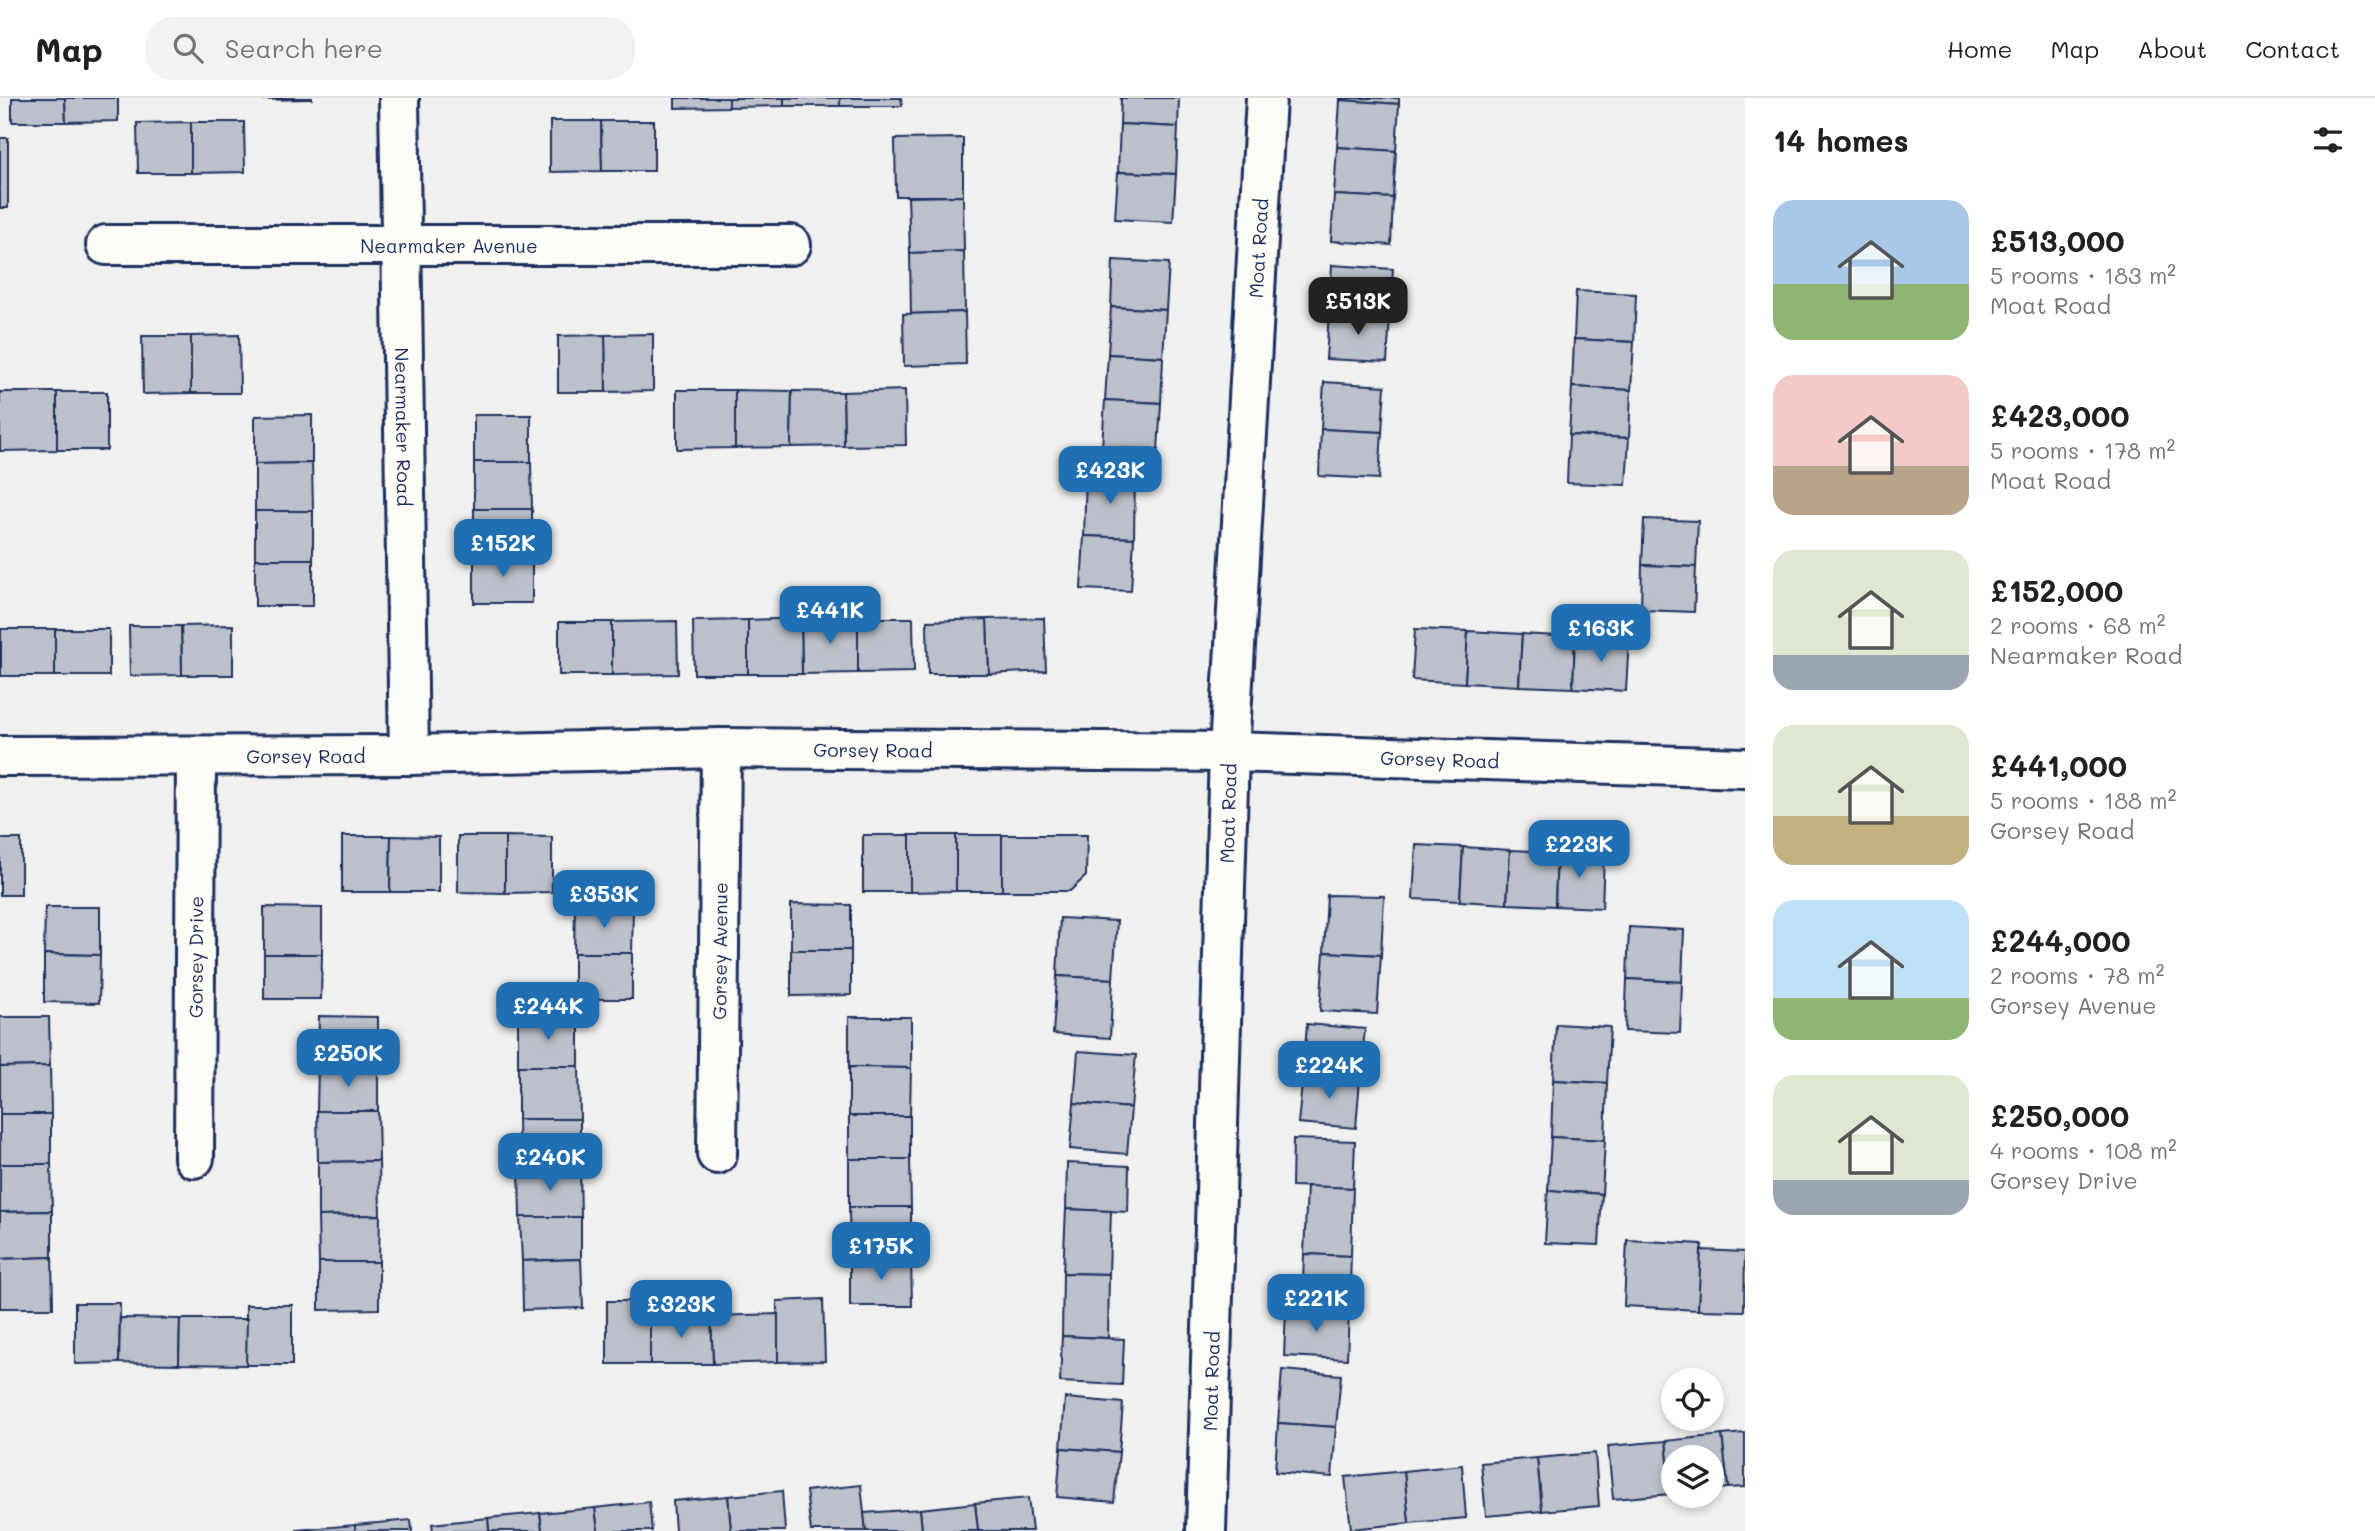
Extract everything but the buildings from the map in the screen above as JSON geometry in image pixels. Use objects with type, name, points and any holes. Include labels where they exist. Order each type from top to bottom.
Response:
[{"type":"street","name":"Nearmaker Road","points":[[399,98],[410,755]]},
{"type":"street","name":"Moat Road","points":[[1206,1531],[1230,752],[1266,98]]},
{"type":"street","name":"Nearmaker Avenue","points":[[106,245],[791,245]]},
{"type":"street","name":"Gorsey Road","points":[[0,756],[410,755],[721,748],[1230,752],[1745,768]]},
{"type":"street","name":"Gorsey Avenue","points":[[717,1154],[721,748]]},
{"type":"street","name":"Gorsey Drive","points":[[194,1158],[196,755]]}]
